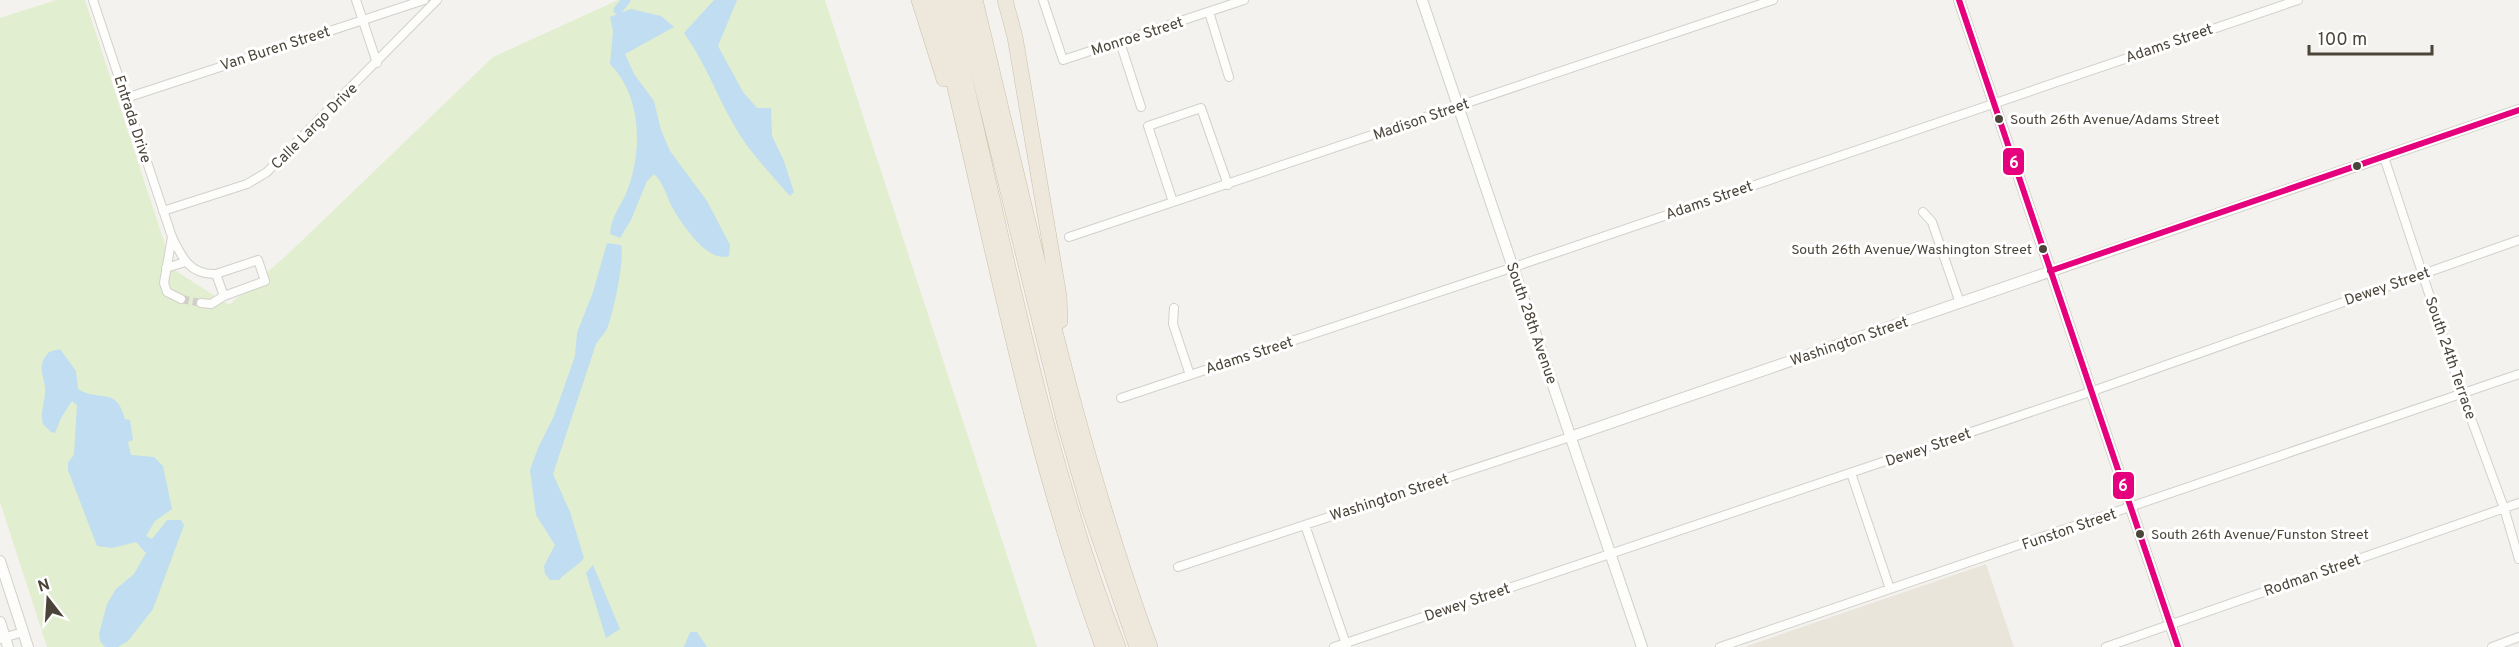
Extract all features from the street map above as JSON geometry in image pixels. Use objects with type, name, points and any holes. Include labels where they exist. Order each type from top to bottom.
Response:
[{"type":"highway","points":[[919,0],[941,72],[964,132]]},
{"type":"highway","points":[[934,0],[996,268],[1051,484],[1103,647]]},
{"type":"highway","points":[[946,0],[1060,470],[1105,614],[1118,647]]},
{"type":"highway","points":[[961,0],[1068,434],[1089,508],[1137,647]]},
{"type":"highway","points":[[975,0],[1061,354],[1100,500],[1150,647]]},
{"type":"highway","points":[[1005,0],[1015,37],[1057,284],[1061,354]]},
{"type":"street","name":"Entrada Drive","points":[[93,0],[172,237],[184,262]]},
{"type":"street","points":[[356,0],[377,63]]},
{"type":"street","name":"Van Buren Street","points":[[126,98],[424,0]]},
{"type":"street","name":"Calle Largo Drive","points":[[163,211],[247,184],[267,172],[437,0]]},
{"type":"street","name":"Monroe Street","points":[[1043,0],[1063,60],[1244,0]]},
{"type":"street","name":"South 28th Avenue","points":[[1422,0],[1642,647]]},
{"type":"street","name":"Madison Street","points":[[1069,237],[1773,0]]},
{"type":"street","points":[[1959,0],[2178,647]]},
{"type":"street","name":"Adams Street","points":[[1121,398],[2298,0]]},
{"type":"street","points":[[1209,12],[1229,77]]},
{"type":"street","points":[[1120,42],[1141,107]]},
{"type":"street","points":[[1173,202],[1148,126],[1201,108],[1228,185]]},
{"type":"street","name":"Washington Street","points":[[1178,567],[1570,437],[2519,110]]},
{"type":"street","name":"South 24th Terrace","points":[[2384,157],[2462,394],[2504,508],[2519,559]]},
{"type":"street","points":[[1923,212],[1932,222],[1960,303]]},
{"type":"street","points":[[172,237],[164,283],[167,292],[181,299]]},
{"type":"street","name":"Dewey Street","points":[[1334,647],[1347,645],[2090,392],[2519,240]]},
{"type":"street","points":[[166,268],[184,262],[207,275],[258,260],[266,281],[224,296],[211,304],[201,303]]},
{"type":"street","points":[[216,274],[224,296]]},
{"type":"street","points":[[1174,308],[1173,324],[1190,375]]},
{"type":"street","name":"Funston Street","points":[[1720,647],[2519,374]]},
{"type":"street","points":[[1851,473],[1890,589]]},
{"type":"street","name":"Rodman Street","points":[[2106,647],[2519,503]]},
{"type":"street","points":[[1305,525],[1347,645]]},
{"type":"street","points":[[0,561],[28,647]]},
{"type":"street","points":[[0,622],[4,641],[23,632]]},
{"type":"street","points":[[2492,647],[2519,637]]},
{"type":"shaded area","points":[[1986,564],[2014,647],[1747,647],[1747,646]]},
{"type":"green space","points":[[56,0],[85,0],[173,269],[229,305],[286,256],[493,57],[618,0],[825,0],[1037,647],[47,647],[0,502],[0,18]]},
{"type":"water","points":[[714,0],[737,0],[718,46],[743,92],[757,108],[771,108],[772,136],[784,161],[794,192],[790,196],[741,136],[684,33]]},
{"type":"water","points":[[631,9],[661,16],[674,27],[625,54],[634,74],[654,101],[661,130],[670,151],[707,201],[730,245],[729,256],[721,257],[712,254],[696,240],[676,214],[663,185],[654,174],[647,181],[631,220],[620,238],[610,234],[613,219],[631,180],[635,163],[637,127],[629,93],[621,77],[610,64],[613,31],[610,17]]},
{"type":"water","points":[[607,243],[621,245],[622,252],[615,300],[607,329],[596,344],[553,474],[570,512],[584,558],[559,580],[550,580],[545,574],[544,566],[555,545],[536,515],[530,470],[554,416],[575,356],[577,333],[593,292]]},
{"type":"water","points":[[60,349],[76,371],[78,389],[93,395],[112,398],[117,402],[125,419],[130,420],[133,440],[128,442],[131,455],[154,457],[163,466],[172,509],[155,521],[146,536],[152,539],[167,520],[181,520],[184,525],[153,609],[128,641],[118,647],[105,647],[100,641],[99,634],[107,604],[116,589],[134,574],[146,553],[136,542],[112,548],[97,546],[68,470],[68,462],[74,455],[77,405],[72,401],[55,433],[43,424],[45,388],[42,363],[49,352]]},
{"type":"water","points":[[593,565],[620,629],[606,638],[586,573]]},
{"type":"water","points":[[690,632],[697,632],[707,647],[684,647]]},
{"type":"waterway","points":[[618,10],[626,0]]},
{"type":"tunnel","points":[[181,299],[201,303]]},
{"type":"transit line","name":"6","points":[[1959,0],[2178,647]]},
{"type":"transit line","name":"6","points":[[2050,271],[2519,110]]},
{"type":"place","name":"South 26th Avenue/Adams Street","points":[[1999,119]]},
{"type":"place","name":"South 26th Avenue/Washington Street","points":[[2043,249]]},
{"type":"place","name":"South 26th Avenue/Funston Street","points":[[2140,534]]}]
